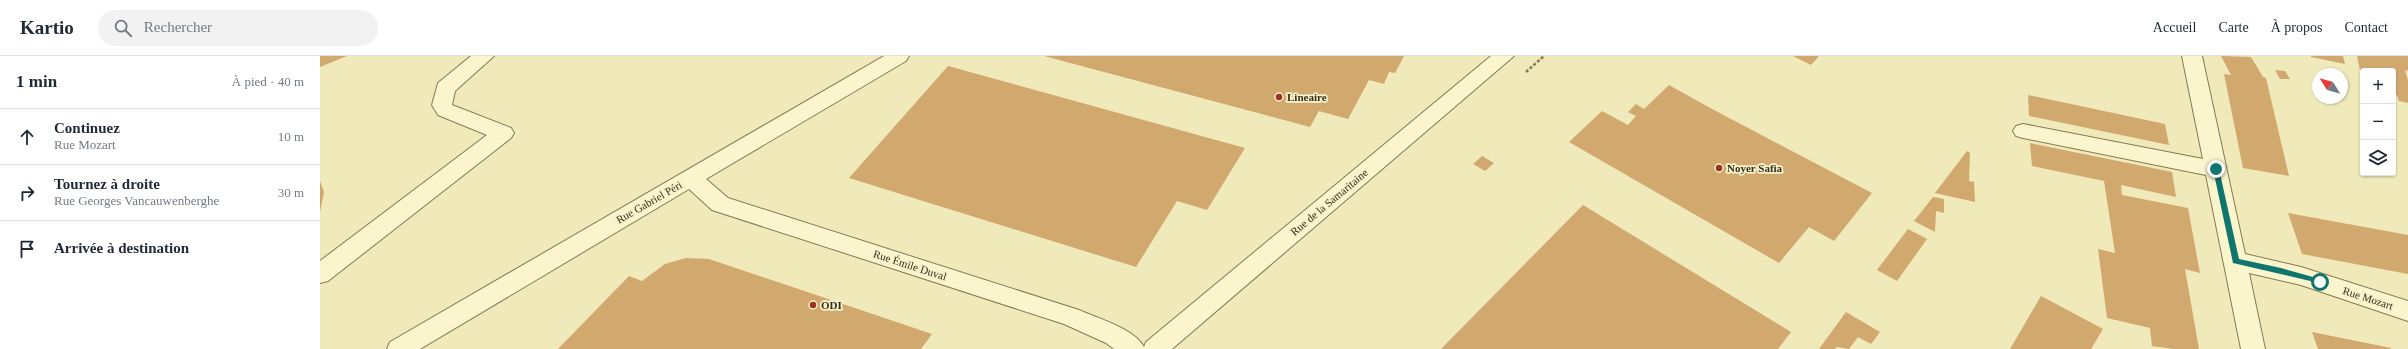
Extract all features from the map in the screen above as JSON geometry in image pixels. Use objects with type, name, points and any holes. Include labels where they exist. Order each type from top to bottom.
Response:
[{"type":"street","points":[[320,274],[504,133],[445,110],[442,105],[445,88],[484,56]]},
{"type":"street","name":"Rue Gabriel Péri","points":[[399,349],[899,56]]},
{"type":"street","name":"Rue de la Samaritaine","points":[[1155,349],[1504,56]]},
{"type":"street","points":[[2192,56],[2236,261],[2253,349]]},
{"type":"street","points":[[2023,131],[2216,169]]},
{"type":"street","name":"Rue Émile Duval","points":[[691,178],[720,204],[1071,317],[1109,333],[1133,349]]},
{"type":"street","name":"Rue Mozart","points":[[2236,261],[2301,276],[2408,311]]},
{"type":"building","points":[[320,56],[347,56],[320,67]]},
{"type":"building","name":"Lineaire","points":[[1044,56],[1404,56],[1395,73],[1389,72],[1384,84],[1369,80],[1348,119],[1319,111],[1310,127]]},
{"type":"building","points":[[1793,56],[1819,56],[1811,65]]},
{"type":"building","points":[[2221,56],[2251,57],[2263,77],[2266,78],[2289,176],[2243,168],[2224,74],[2231,75]]},
{"type":"building","points":[[2311,56],[2343,56],[2345,64],[2311,57]]},
{"type":"building","points":[[2357,56],[2408,56],[2408,71],[2405,70],[2408,80],[2408,103],[2399,101],[2396,95],[2396,68],[2360,68],[2360,70]]},
{"type":"building","points":[[948,66],[1245,148],[1207,210],[1177,201],[1136,267],[849,178]]},
{"type":"building","points":[[2275,70],[2285,71],[2290,79],[2280,79]]},
{"type":"building","name":"Noyer Safia","points":[[1669,85],[1872,193],[1834,241],[1809,227],[1779,263],[1569,142],[1602,111],[1628,125],[1636,116],[1628,112],[1636,104],[1644,109]]},
{"type":"building","points":[[2028,95],[2165,124],[2169,145],[2029,116]]},
{"type":"building","points":[[2030,143],[2172,172],[2176,197],[2121,185],[2122,195],[2188,208],[2200,273],[2185,269],[2199,349],[2174,349],[2152,346],[2150,328],[2107,318],[2098,249],[2115,253],[2104,181],[2032,166]]},
{"type":"building","points":[[1967,151],[1970,153],[1969,181],[1974,182],[1975,202],[1935,193]]},
{"type":"building","points":[[1482,156],[1494,163],[1485,171],[1473,164]]},
{"type":"building","points":[[320,181],[324,192],[320,212]]},
{"type":"building","points":[[1933,197],[1944,199],[1944,213],[1936,211],[1935,232],[1914,221]]},
{"type":"building","points":[[1583,205],[1791,332],[1778,349],[1441,349]]},
{"type":"building","points":[[2288,213],[2408,235],[2408,274],[2302,254]]},
{"type":"building","points":[[1908,229],[1927,239],[1897,281],[1877,270]]},
{"type":"building","points":[[686,258],[709,259],[932,334],[921,349],[558,349],[629,276],[642,281],[665,264]]},
{"type":"building","points":[[2041,296],[2103,329],[2091,349],[2010,349]]},
{"type":"building","points":[[1846,312],[1880,332],[1871,344],[1858,337],[1849,349],[1837,347],[1835,349],[1819,349]]},
{"type":"building","points":[[2312,332],[2391,348],[2391,349],[2318,349]]},
{"type":"place","name":"Lineaire","points":[[1279,97]]},
{"type":"place","name":"Noyer Safia","points":[[1719,168]]},
{"type":"place","name":"ODI","points":[[813,305]]},
{"type":"route","points":[[2216,169],[2236,261],[2281,270],[2320,282]]}]
